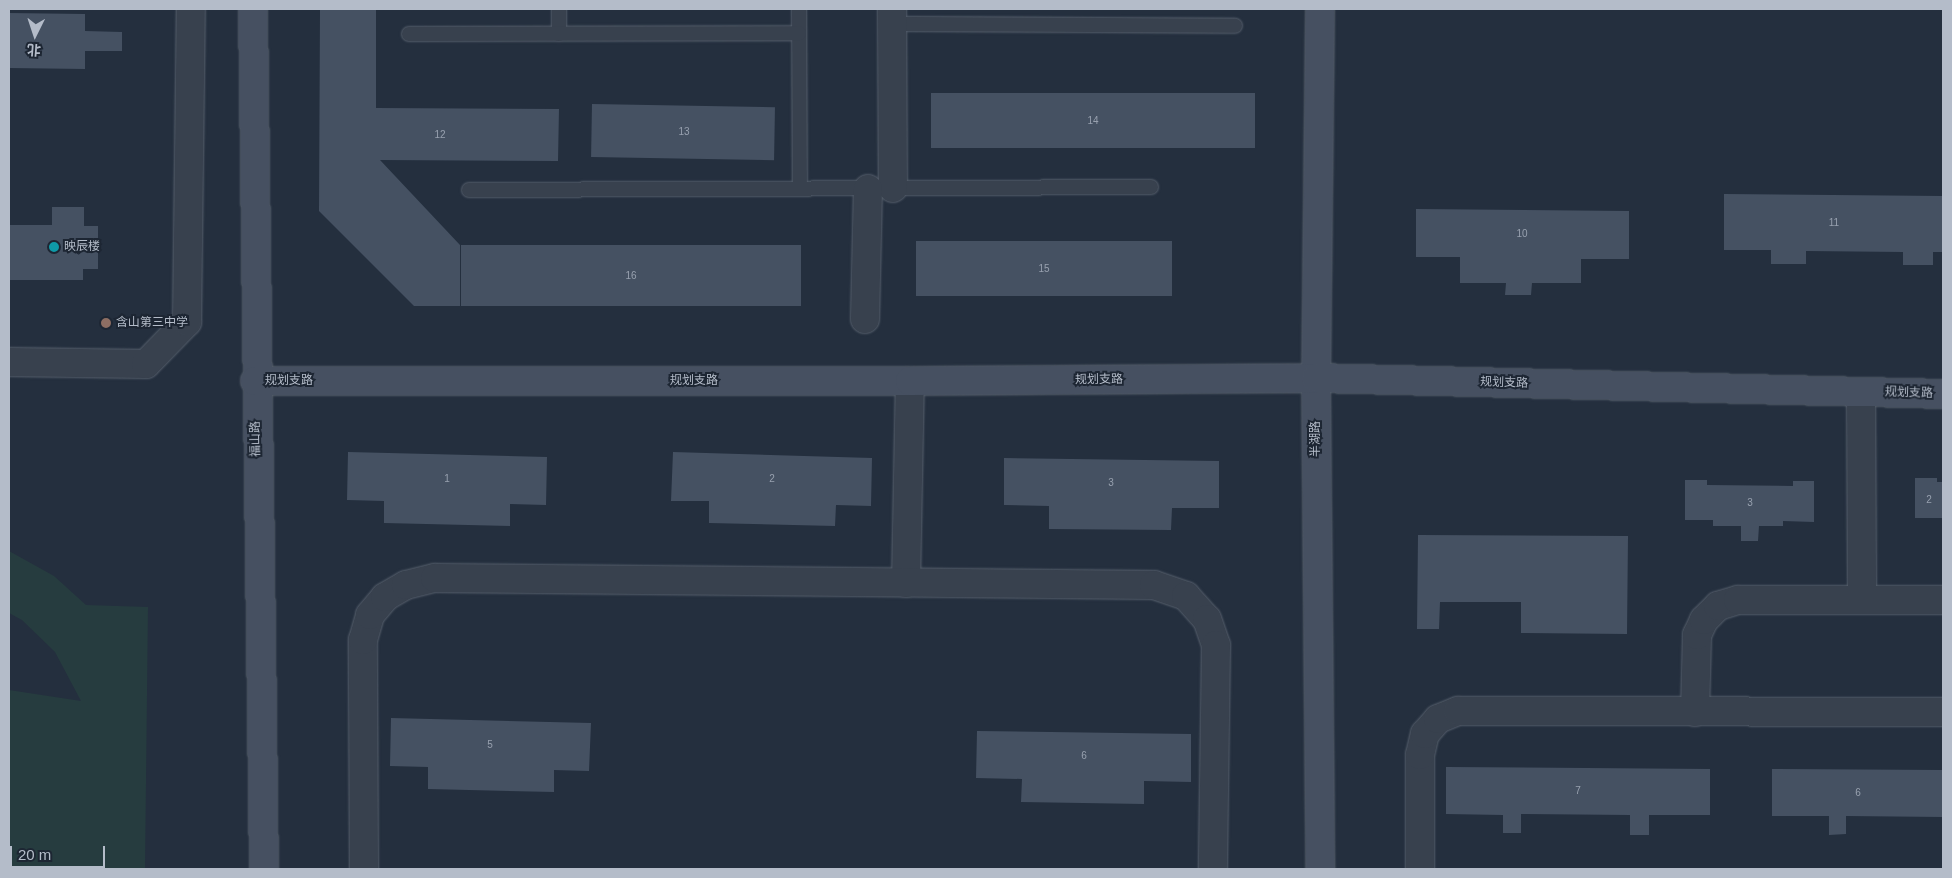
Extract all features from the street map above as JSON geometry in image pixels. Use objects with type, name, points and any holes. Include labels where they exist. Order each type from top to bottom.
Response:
[{"type":"street","points":[[9,362],[146,364],[187,322],[191,9]]},
{"type":"street","name":"福山路","points":[[253,9],[255,381],[264,869]]},
{"type":"street","name":"半湖路","points":[[1320,9],[1316,378],[1320,869]]},
{"type":"street","points":[[865,319],[881,189],[892,16]]},
{"type":"street","name":"规划支路","points":[[255,381],[910,382],[1316,378],[1943,394]]},
{"type":"street","points":[[906,582],[910,382]]},
{"type":"street","points":[[1861,392],[1862,600]]},
{"type":"street","points":[[364,869],[363,640],[370,615],[385,597],[406,585],[435,578],[1154,585],[1186,596],[1207,619],[1216,645],[1213,869]]},
{"type":"street","points":[[1695,712],[1697,635],[1704,620],[1718,606],[1738,600],[1943,600]]},
{"type":"street","points":[[1420,869],[1420,754],[1425,734],[1438,719],[1458,711],[1943,712]]},
{"type":"lane","points":[[559,9],[559,34]]},
{"type":"lane","points":[[799,9],[800,189]]},
{"type":"lane","points":[[892,16],[1235,26]]},
{"type":"lane","points":[[409,34],[799,33]]},
{"type":"lane","points":[[469,190],[1151,187]]},
{"type":"green space","points":[[9,551],[54,576],[86,605],[148,607],[145,869],[9,869],[9,690],[81,701],[55,652],[22,620],[9,613]]},
{"type":"building","points":[[320,9],[376,9],[376,108],[559,109],[558,161],[380,160],[460,245],[460,306],[414,306],[319,211]]},
{"type":"building","points":[[9,13],[85,14],[85,31],[122,32],[122,51],[85,51],[85,69],[9,68]]},
{"type":"building","points":[[931,93],[1255,93],[1255,148],[931,148]]},
{"type":"building","points":[[592,104],[775,107],[774,160],[591,157]]},
{"type":"building","points":[[1724,194],[1943,196],[1943,252],[1933,252],[1933,265],[1903,265],[1903,252],[1806,251],[1806,264],[1771,264],[1771,250],[1724,250]]},
{"type":"building","name":"映辰楼","points":[[52,207],[84,207],[84,226],[98,226],[98,269],[83,269],[83,280],[9,280],[9,225],[52,225]]},
{"type":"building","points":[[1416,209],[1629,211],[1629,259],[1581,259],[1581,283],[1532,283],[1531,295],[1505,295],[1506,283],[1460,283],[1460,257],[1416,257]]},
{"type":"building","points":[[916,241],[1172,241],[1172,296],[916,296]]},
{"type":"building","points":[[461,245],[801,245],[801,306],[461,306]]},
{"type":"building","points":[[348,452],[547,457],[546,505],[510,504],[510,526],[384,523],[384,501],[347,500]]},
{"type":"building","points":[[673,452],[872,458],[871,506],[836,505],[835,526],[709,523],[709,501],[671,501]]},
{"type":"building","points":[[1004,458],[1219,461],[1219,508],[1172,508],[1171,530],[1049,529],[1049,506],[1004,505]]},
{"type":"building","points":[[1915,478],[1937,478],[1937,482],[1943,482],[1943,518],[1915,518]]},
{"type":"building","points":[[1685,480],[1707,480],[1707,485],[1793,486],[1793,481],[1814,481],[1814,522],[1783,521],[1783,526],[1759,526],[1758,541],[1741,541],[1741,526],[1713,526],[1713,520],[1685,520]]},
{"type":"building","points":[[1418,535],[1628,536],[1627,634],[1521,633],[1521,602],[1440,602],[1439,629],[1417,629]]},
{"type":"building","points":[[391,718],[591,723],[589,771],[554,770],[554,792],[428,789],[428,767],[390,766]]},
{"type":"building","points":[[977,731],[1191,734],[1191,782],[1144,781],[1144,804],[1021,802],[1022,779],[976,778]]},
{"type":"building","points":[[1446,767],[1710,769],[1710,815],[1649,815],[1649,835],[1630,835],[1630,815],[1521,814],[1521,833],[1503,833],[1503,815],[1446,814]]},
{"type":"building","points":[[1772,769],[1943,770],[1943,817],[1846,816],[1846,834],[1829,835],[1829,816],[1772,816]]},
{"type":"place","name":"映辰楼","points":[[54,247]]},
{"type":"place","name":"含山第三中学","points":[[106,323]]}]
